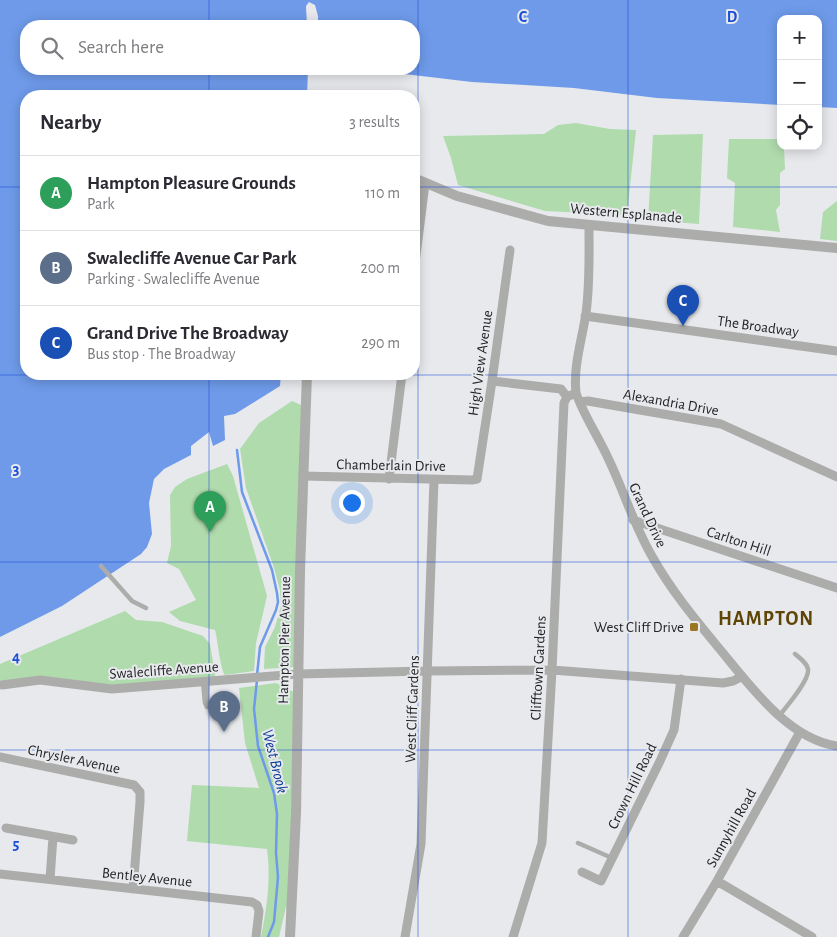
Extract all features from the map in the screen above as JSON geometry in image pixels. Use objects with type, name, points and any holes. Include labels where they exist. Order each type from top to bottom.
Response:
[{"type":"street","name":"Western Esplanade","points":[[420,181],[457,196],[548,221],[837,248]]},
{"type":"street","name":"Grand Drive","points":[[589,225],[589,285],[576,366],[576,393],[608,459],[633,520],[653,558],[682,604],[741,676],[780,716],[800,732],[823,744],[837,746]]},
{"type":"street","name":"High View Avenue","points":[[477,479],[510,250]]},
{"type":"street","name":"The Broadway","points":[[585,316],[837,351]]},
{"type":"street","name":"Hampton Pier Avenue","points":[[290,937],[296,813],[307,380]]},
{"type":"street","points":[[389,479],[401,380]]},
{"type":"street","points":[[492,381],[561,389],[567,397],[576,393]]},
{"type":"street","name":"Clifftown Gardens","points":[[513,937],[542,843],[564,403],[567,397]]},
{"type":"street","name":"Alexandria Drive","points":[[580,402],[588,401],[722,424],[837,477]]},
{"type":"street","name":"Chamberlain Drive","points":[[303,476],[434,480],[477,479]]},
{"type":"street","name":"West Cliff Gardens","points":[[405,937],[421,844],[434,480]]},
{"type":"street","name":"Carlton Hill","points":[[633,520],[837,588]]},
{"type":"street","points":[[298,674],[552,670],[723,683],[733,681],[741,676]]},
{"type":"street","name":"Swalecliffe Avenue","points":[[2,685],[40,680],[112,689],[298,674]]},
{"type":"street","name":"Crown Hill Road","points":[[582,872],[601,882],[674,730],[682,679]]},
{"type":"street","name":"Sunnyhill Road","points":[[683,937],[717,881],[800,732]]},
{"type":"street","name":"Chrysler Avenue","points":[[0,757],[134,785],[140,792],[140,802],[133,889]]},
{"type":"street","points":[[6,828],[73,840]]},
{"type":"street","points":[[50,879],[54,837]]},
{"type":"street","name":"Bentley Avenue","points":[[0,874],[252,902],[257,905],[259,911],[256,937]]},
{"type":"street","points":[[717,881],[812,937]]},
{"type":"lane","points":[[101,566],[132,601],[146,608]]},
{"type":"lane","points":[[780,716],[804,682],[808,673],[806,665],[795,654]]},
{"type":"lane","points":[[578,843],[612,858]]},
{"type":"green space","points":[[576,123],[610,129],[636,130],[627,215],[545,211],[458,185],[443,136],[544,134],[558,125]]},
{"type":"green space","points":[[703,134],[699,224],[648,220],[653,135]]},
{"type":"green space","points":[[729,139],[777,139],[777,150],[784,150],[785,169],[780,173],[780,205],[776,210],[780,232],[733,227],[735,183],[727,178]]},
{"type":"green space","points":[[837,201],[837,241],[820,239],[823,212]]},
{"type":"green space","points":[[292,401],[301,405],[302,415],[295,667],[264,669],[265,647],[275,627],[281,606],[280,590],[246,488],[240,449],[259,423]]},
{"type":"green space","points":[[227,464],[233,476],[267,596],[256,643],[254,671],[225,675],[215,630],[180,621],[169,612],[196,600],[179,569],[167,563],[171,546],[170,495],[175,487],[187,479]]},
{"type":"green space","points":[[125,611],[136,620],[162,622],[203,636],[210,644],[216,681],[112,689],[49,681],[0,687],[0,664]]},
{"type":"green space","points":[[276,683],[294,692],[289,909],[286,907],[279,937],[261,937],[268,893],[267,849],[187,841],[192,785],[259,788],[245,743],[239,688]]},
{"type":"water","points":[[0,0],[837,0],[837,108],[822,107],[822,15],[777,15],[777,105],[657,98],[574,88],[472,82],[413,75],[420,75],[420,20],[318,20],[315,5],[309,2],[306,6],[307,20],[20,20],[20,75],[308,75],[307,90],[20,90],[20,380],[280,380],[280,386],[235,414],[224,416],[225,440],[213,446],[209,432],[191,446],[191,455],[164,469],[154,479],[149,503],[152,534],[147,547],[141,554],[62,606],[0,637]]},
{"type":"waterway","name":"West Brook","points":[[237,450],[242,492],[272,570],[278,602],[260,647],[257,675]]},
{"type":"waterway","name":"West Brook","points":[[257,680],[254,709],[258,746],[274,793],[277,814],[276,853],[278,877],[274,922],[268,937]]},
{"type":"place","name":"Grand Drive The Broadway","points":[[683,326]]},
{"type":"place","name":"Hampton Pleasure Grounds","points":[[210,532]]},
{"type":"place","name":"West Cliff Drive","points":[[694,627]]},
{"type":"place","name":"Swalecliffe Avenue Car Park","points":[[224,732]]},
{"type":"district","name":"HAMPTON","points":[[766,618]]}]
